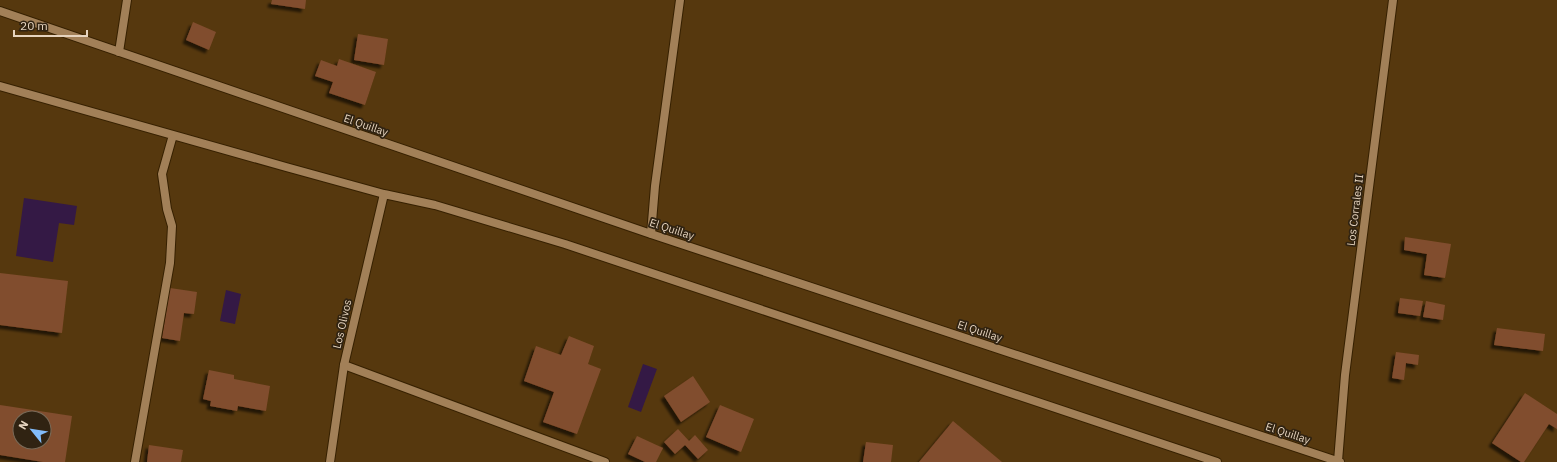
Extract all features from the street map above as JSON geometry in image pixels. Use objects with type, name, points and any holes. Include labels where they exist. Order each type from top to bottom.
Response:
[{"type":"street","points":[[119,52],[127,0]]},
{"type":"street","points":[[651,234],[655,186],[680,0]]},
{"type":"street","name":"Los Corrales II","points":[[1339,462],[1348,351],[1393,0]]},
{"type":"street","name":"El Quillay","points":[[0,11],[651,234],[1339,462]]},
{"type":"street","points":[[0,86],[384,194],[435,206],[565,244],[1217,462]]},
{"type":"street","points":[[135,462],[170,263],[172,226],[167,209],[162,174],[173,135]]},
{"type":"street","name":"Los Olivos","points":[[330,462],[344,365],[384,194]]},
{"type":"street","points":[[344,365],[605,462]]},
{"type":"shaded area","points":[[24,198],[77,206],[74,225],[59,223],[53,262],[16,256]]},
{"type":"shaded area","points":[[226,290],[241,294],[235,324],[220,321]]},
{"type":"shaded area","points":[[643,364],[657,369],[641,412],[628,407]]},
{"type":"building","points":[[272,0],[306,0],[305,9],[271,4]]},
{"type":"building","points":[[193,22],[216,32],[209,50],[186,40]]},
{"type":"building","points":[[358,34],[388,39],[384,65],[354,60]]},
{"type":"building","points":[[339,59],[376,72],[365,105],[329,93],[333,82],[315,76],[321,60],[337,66]]},
{"type":"building","points":[[1405,237],[1451,244],[1445,278],[1424,275],[1427,254],[1404,250]]},
{"type":"building","points":[[0,273],[68,281],[62,333],[0,325]]},
{"type":"building","points":[[170,288],[197,292],[194,314],[184,313],[180,341],[162,338]]},
{"type":"building","points":[[1400,298],[1423,301],[1420,316],[1398,313]]},
{"type":"building","points":[[1426,301],[1445,305],[1443,320],[1423,317]]},
{"type":"building","points":[[1497,328],[1545,334],[1543,351],[1494,345]]},
{"type":"building","points":[[569,336],[594,346],[588,364],[601,369],[577,434],[543,422],[554,392],[524,381],[536,346],[561,355]]},
{"type":"building","points":[[1396,352],[1419,355],[1418,365],[1406,363],[1404,380],[1392,378]]},
{"type":"building","points":[[209,370],[234,375],[234,379],[270,386],[266,411],[238,406],[237,411],[210,406],[211,401],[203,399]]},
{"type":"building","points":[[693,376],[710,402],[681,422],[664,396]]},
{"type":"building","points":[[1525,393],[1557,414],[1557,429],[1549,424],[1524,462],[1521,462],[1492,443]]},
{"type":"building","points":[[0,405],[33,410],[12,410],[12,450],[52,450],[52,413],[72,416],[65,462],[43,462],[0,455]]},
{"type":"building","points":[[720,405],[754,419],[741,452],[706,437]]},
{"type":"building","points":[[953,421],[1002,462],[919,462]]},
{"type":"building","points":[[678,429],[689,441],[695,435],[708,450],[698,459],[685,445],[675,454],[664,442]]},
{"type":"building","points":[[637,436],[663,448],[656,462],[645,462],[628,454]]},
{"type":"building","points":[[866,442],[893,445],[891,462],[863,462]]},
{"type":"building","points":[[149,445],[183,450],[181,462],[147,462]]}]
